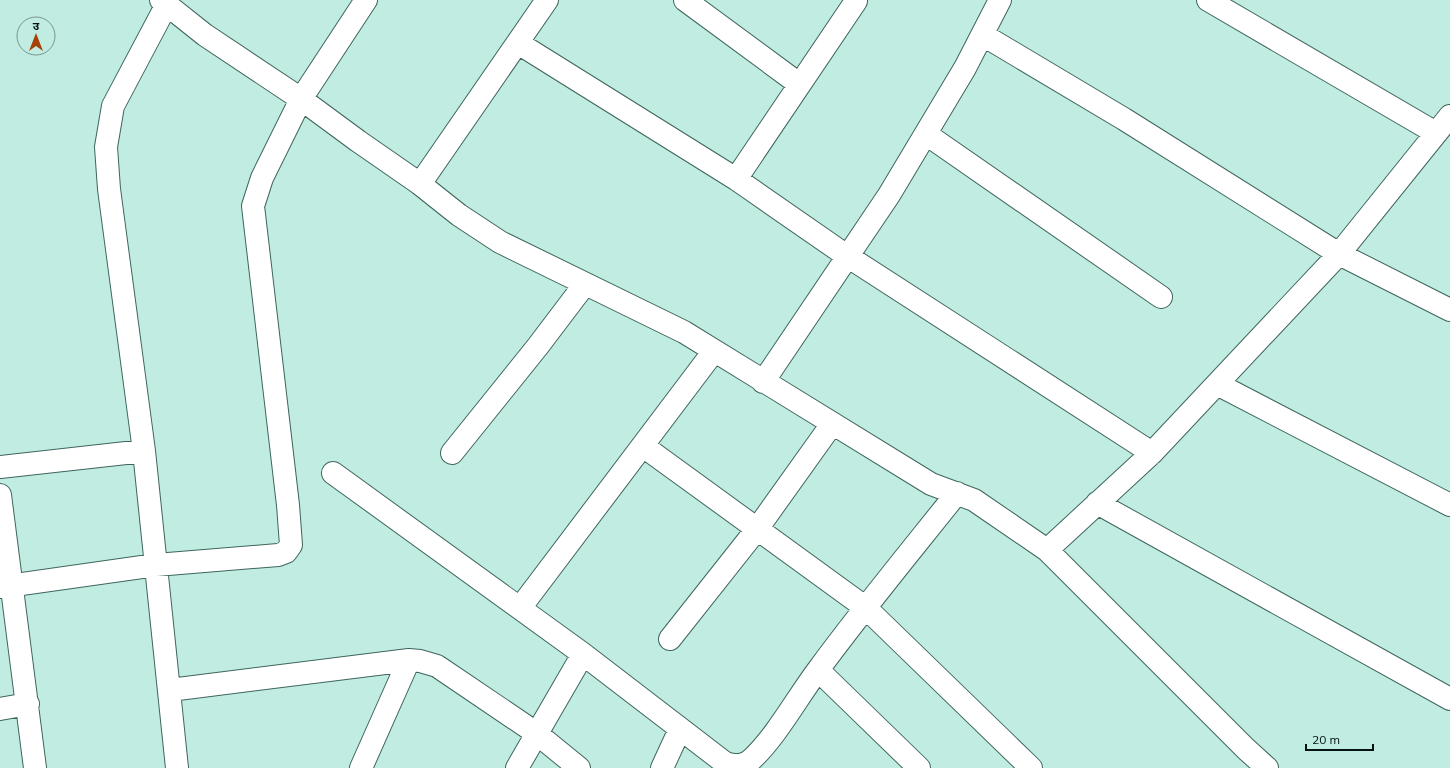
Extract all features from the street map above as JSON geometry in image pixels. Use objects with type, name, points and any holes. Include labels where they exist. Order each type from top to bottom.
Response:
[{"type":"street","points":[[6,586],[156,565],[278,556],[286,552],[292,545],[253,206],[262,178],[301,99],[366,0]]},
{"type":"street","points":[[420,184],[547,0]]},
{"type":"street","points":[[685,0],[799,84]]},
{"type":"street","points":[[763,382],[889,195],[983,34],[1000,0]]},
{"type":"street","points":[[1208,0],[1436,133]]},
{"type":"street","points":[[736,179],[856,1]]},
{"type":"street","points":[[178,768],[144,451],[109,189],[106,147],[113,106],[164,2],[205,35],[301,99],[420,184],[459,215],[500,242],[684,332],[931,484],[974,500],[1046,550],[1246,749],[1267,768]]},
{"type":"street","points":[[983,34],[1124,119],[1339,254],[1450,310]]},
{"type":"street","points":[[518,43],[736,179],[847,256],[1152,453]]},
{"type":"street","points":[[1046,550],[1152,453],[1339,254],[1450,116]]},
{"type":"street","points":[[926,134],[1161,297]]},
{"type":"street","points":[[452,453],[538,346],[585,284]]},
{"type":"street","points":[[520,608],[714,351]]},
{"type":"street","points":[[1217,384],[1450,505]]},
{"type":"street","points":[[670,639],[757,529],[832,424]]},
{"type":"street","points":[[643,446],[866,608],[1030,768]]},
{"type":"street","points":[[0,468],[144,451]]},
{"type":"street","points":[[333,473],[583,654],[725,763],[736,766],[745,764],[752,759],[768,742],[818,670],[957,493]]},
{"type":"street","points":[[0,495],[6,586],[28,704],[35,768]]},
{"type":"street","points":[[1097,504],[1450,699]]},
{"type":"street","points":[[517,768],[583,654]]},
{"type":"street","points":[[170,690],[409,660],[420,660],[437,666],[536,733],[580,768]]},
{"type":"street","points":[[361,768],[409,660]]},
{"type":"street","points":[[818,670],[919,768]]},
{"type":"street","points":[[0,709],[28,704]]},
{"type":"street","points":[[662,768],[680,729]]}]
